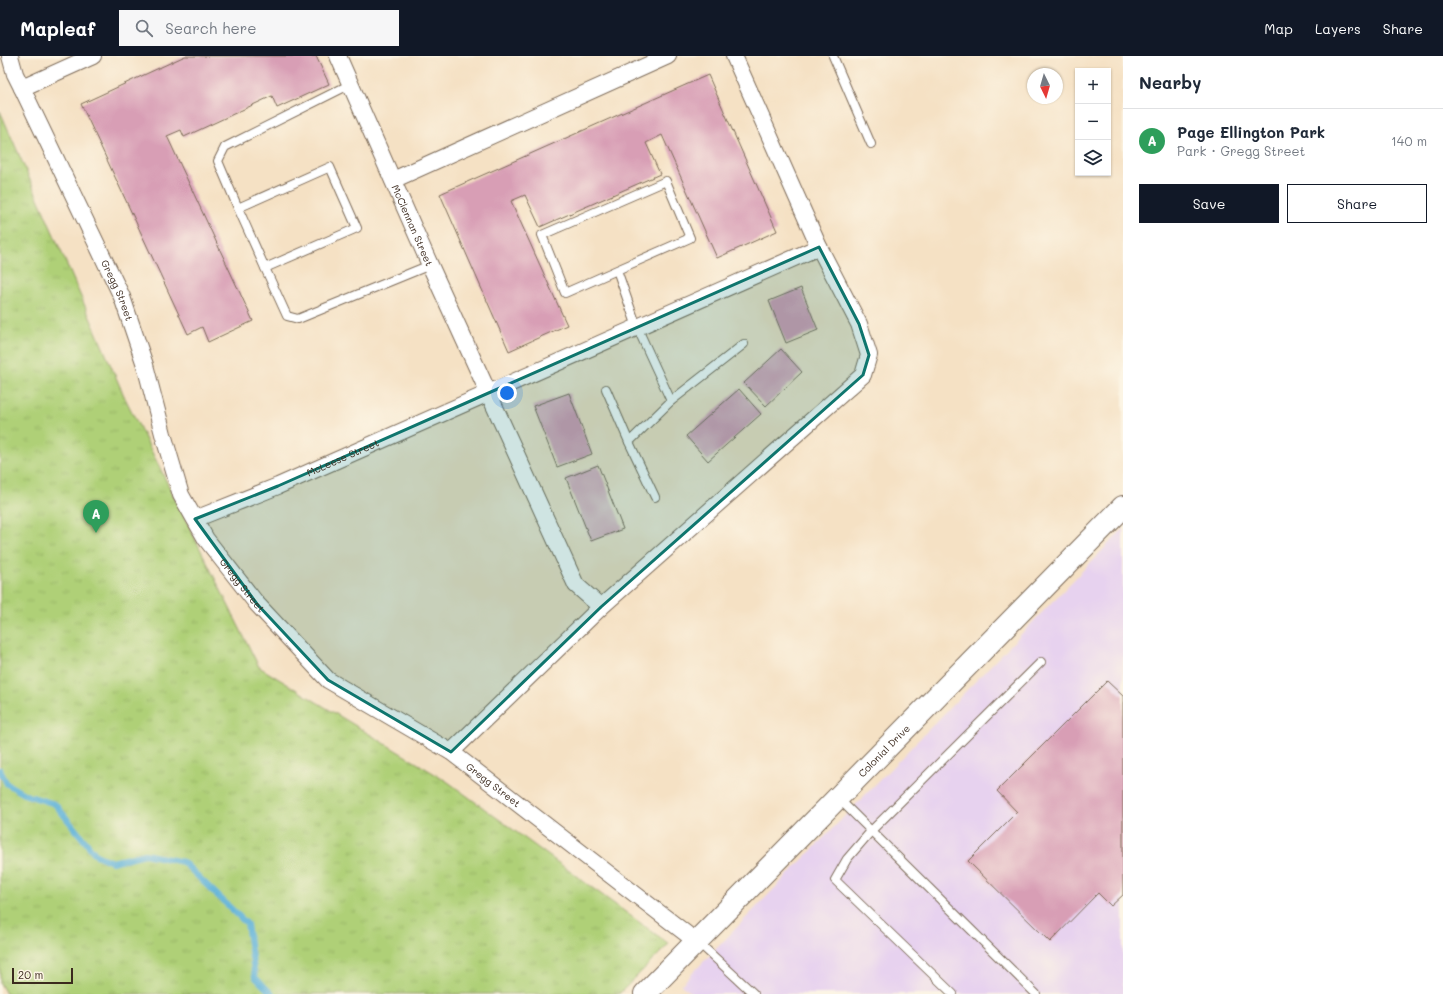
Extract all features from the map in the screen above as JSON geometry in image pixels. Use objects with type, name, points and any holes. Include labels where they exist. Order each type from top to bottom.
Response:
[{"type":"main road","name":"Colonial Drive","points":[[645,994],[837,798],[1121,513]]},
{"type":"street","name":"Gregg Street","points":[[10,56],[15,74],[122,297],[145,365],[181,495],[206,539],[257,604],[328,680],[451,752],[697,942]]},
{"type":"street","points":[[22,88],[93,56]]},
{"type":"street","name":"McClennan Street","points":[[338,56],[430,265],[576,585],[601,607]]},
{"type":"street","points":[[393,180],[668,56]]},
{"type":"street","points":[[451,752],[601,607],[863,375],[869,355],[861,330],[819,247],[734,56]]},
{"type":"street","name":"McLeese Street","points":[[195,519],[278,486],[819,247]]},
{"type":"lane","points":[[833,56],[871,144]]},
{"type":"lane","points":[[351,84],[224,147],[218,161],[238,208],[287,316],[298,319],[430,265]]},
{"type":"lane","points":[[238,208],[330,167],[357,228],[265,268]]},
{"type":"lane","points":[[666,181],[690,238],[617,270],[565,293],[542,235],[666,181]]},
{"type":"lane","points":[[617,270],[637,328],[671,401]]},
{"type":"lane","points":[[629,442],[671,401],[744,344]]},
{"type":"lane","points":[[606,389],[655,497]]},
{"type":"lane","points":[[953,994],[835,880],[847,859],[872,830],[1041,662]]},
{"type":"lane","points":[[837,798],[872,830],[1036,994]]},
{"type":"lane","points":[[697,942],[754,994]]},
{"type":"highlighted area","points":[[819,247],[859,324],[869,355],[863,375],[601,607],[451,752],[328,680],[257,604],[195,519],[278,486]]},
{"type":"shaded area","points":[[1123,529],[1123,994],[693,994],[681,985]]},
{"type":"green space","points":[[0,111],[125,398],[259,667],[448,782],[669,944],[619,994],[6,994],[0,983]]},
{"type":"building","points":[[185,56],[316,56],[329,84],[277,108],[272,96],[184,137],[181,130],[167,136],[253,321],[208,342],[202,327],[188,334],[81,104]]},
{"type":"building","points":[[708,75],[777,231],[717,258],[662,135],[646,143],[660,174],[540,227],[525,195],[511,201],[567,325],[509,351],[440,194]]},
{"type":"building","points":[[801,288],[818,330],[786,343],[769,301]]},
{"type":"building","points":[[781,349],[802,372],[766,406],[744,383]]},
{"type":"building","points":[[739,389],[761,414],[708,461],[686,436]]},
{"type":"building","points":[[569,393],[592,454],[557,467],[533,406]]},
{"type":"building","points":[[598,465],[623,529],[591,541],[566,478]]},
{"type":"building","points":[[1107,681],[1123,696],[1123,895],[1111,906],[1098,893],[1050,942],[968,861],[1017,812],[997,791]]},
{"type":"waterway","points":[[0,770],[7,784],[26,795],[55,804],[96,855],[112,862],[145,854],[183,862],[247,924],[255,977],[272,994]]},
{"type":"place","name":"Page Ellington Park","points":[[96,533]]}]
